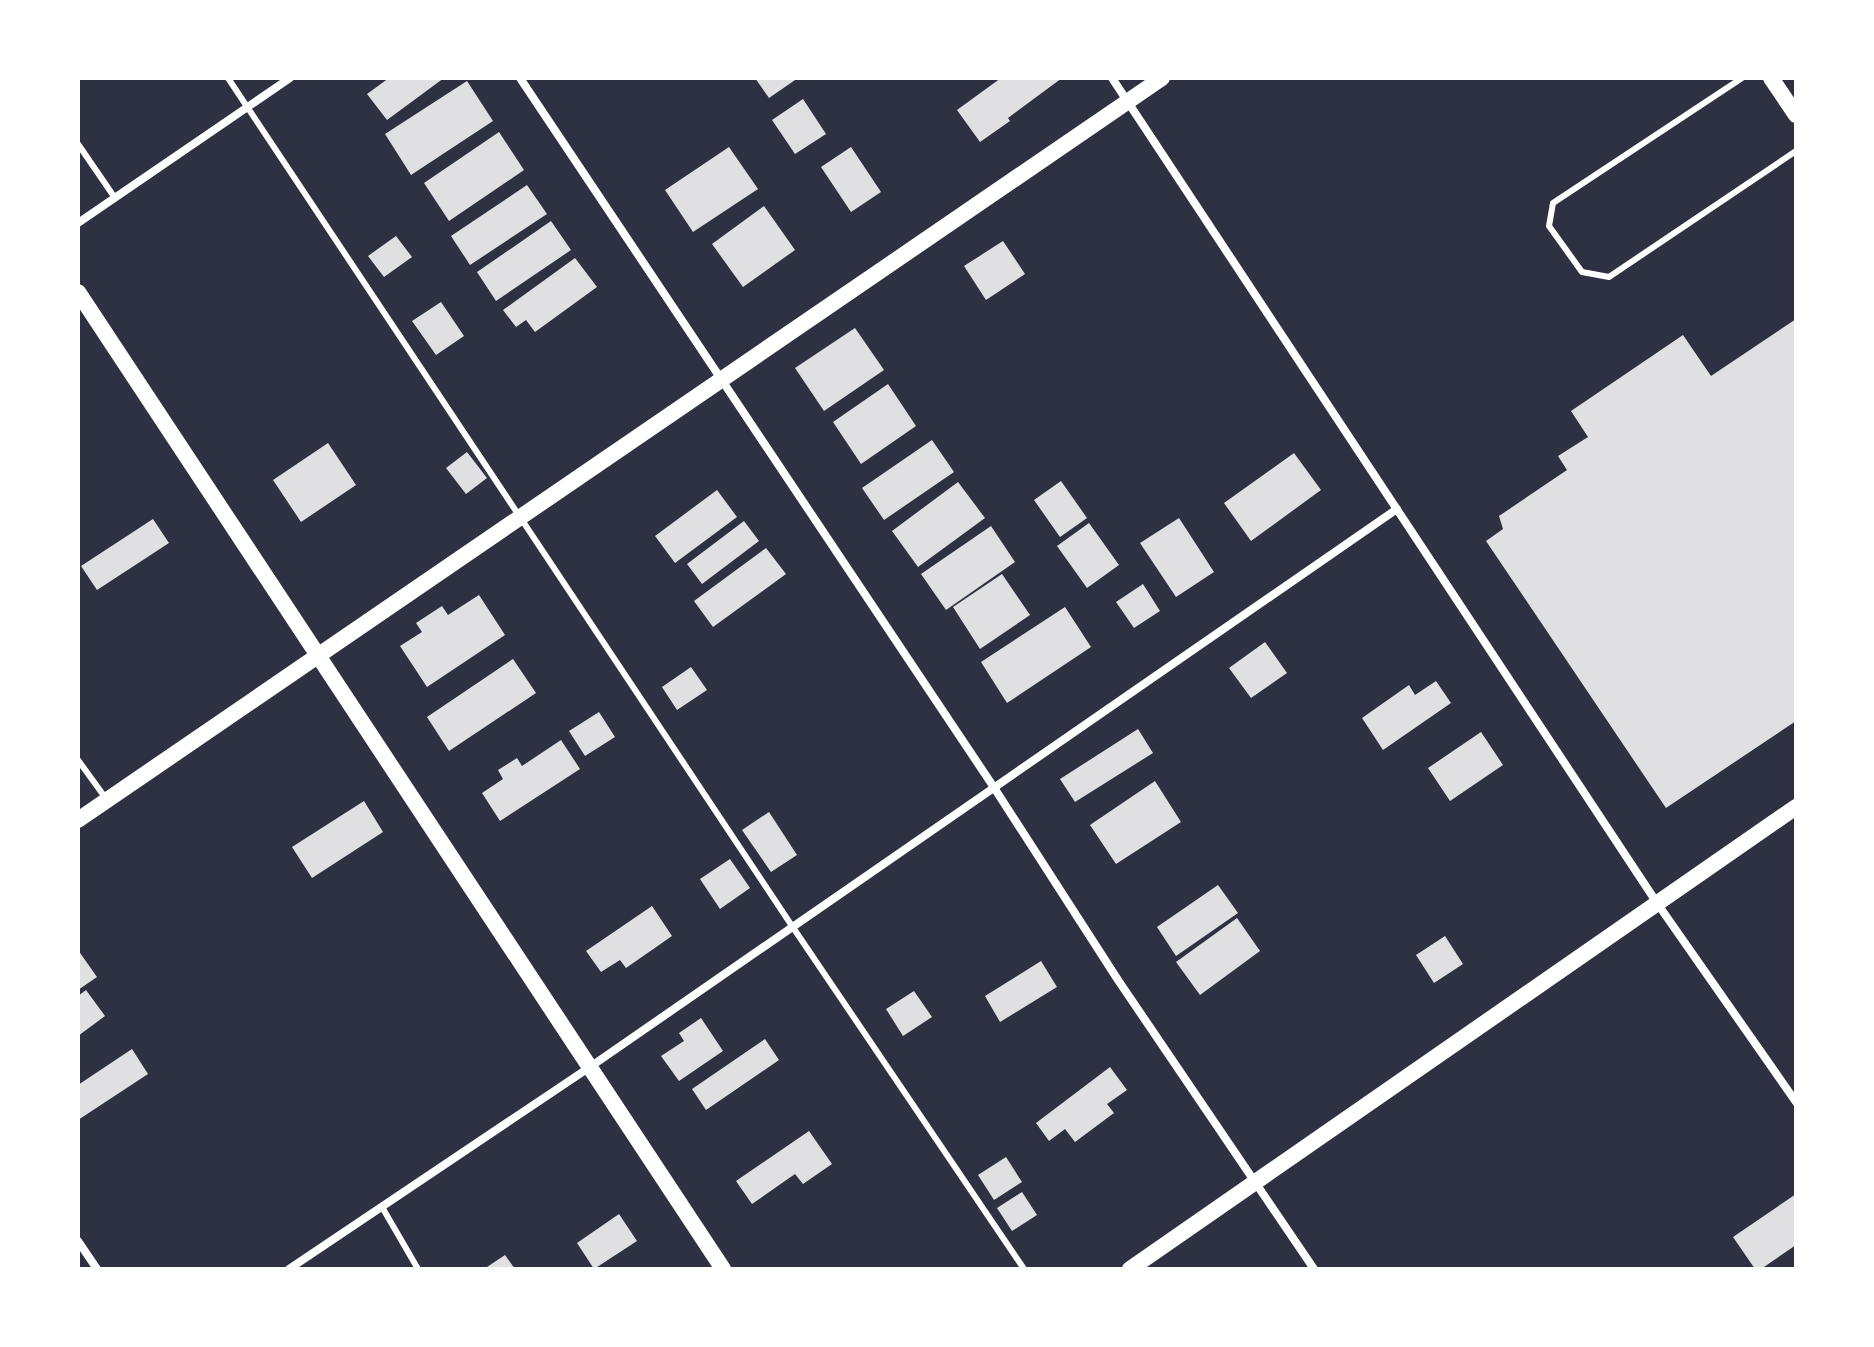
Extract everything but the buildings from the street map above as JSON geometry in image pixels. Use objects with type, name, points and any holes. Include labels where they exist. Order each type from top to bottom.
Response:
[{"type":"main road","points":[[78,820],[1162,78]]},
{"type":"main road","points":[[1771,78],[1796,115]]},
{"type":"main road","points":[[78,292],[723,1269]]},
{"type":"main road","points":[[1130,1269],[1796,807]]},
{"type":"street","points":[[78,223],[290,78]]},
{"type":"street","points":[[520,78],[993,786],[1118,980],[1314,1269]]},
{"type":"street","points":[[1112,78],[1657,903],[1796,1102]]},
{"type":"street","points":[[289,1269],[590,1067],[1397,509]]},
{"type":"street","points":[[78,1241],[97,1269]]},
{"type":"lane","points":[[228,78],[1024,1269]]},
{"type":"lane","points":[[1742,78],[1553,203],[1549,226],[1582,272],[1609,277],[1796,151]]},
{"type":"lane","points":[[78,144],[115,198]]},
{"type":"lane","points":[[78,760],[107,800]]},
{"type":"lane","points":[[382,1207],[418,1269]]}]
